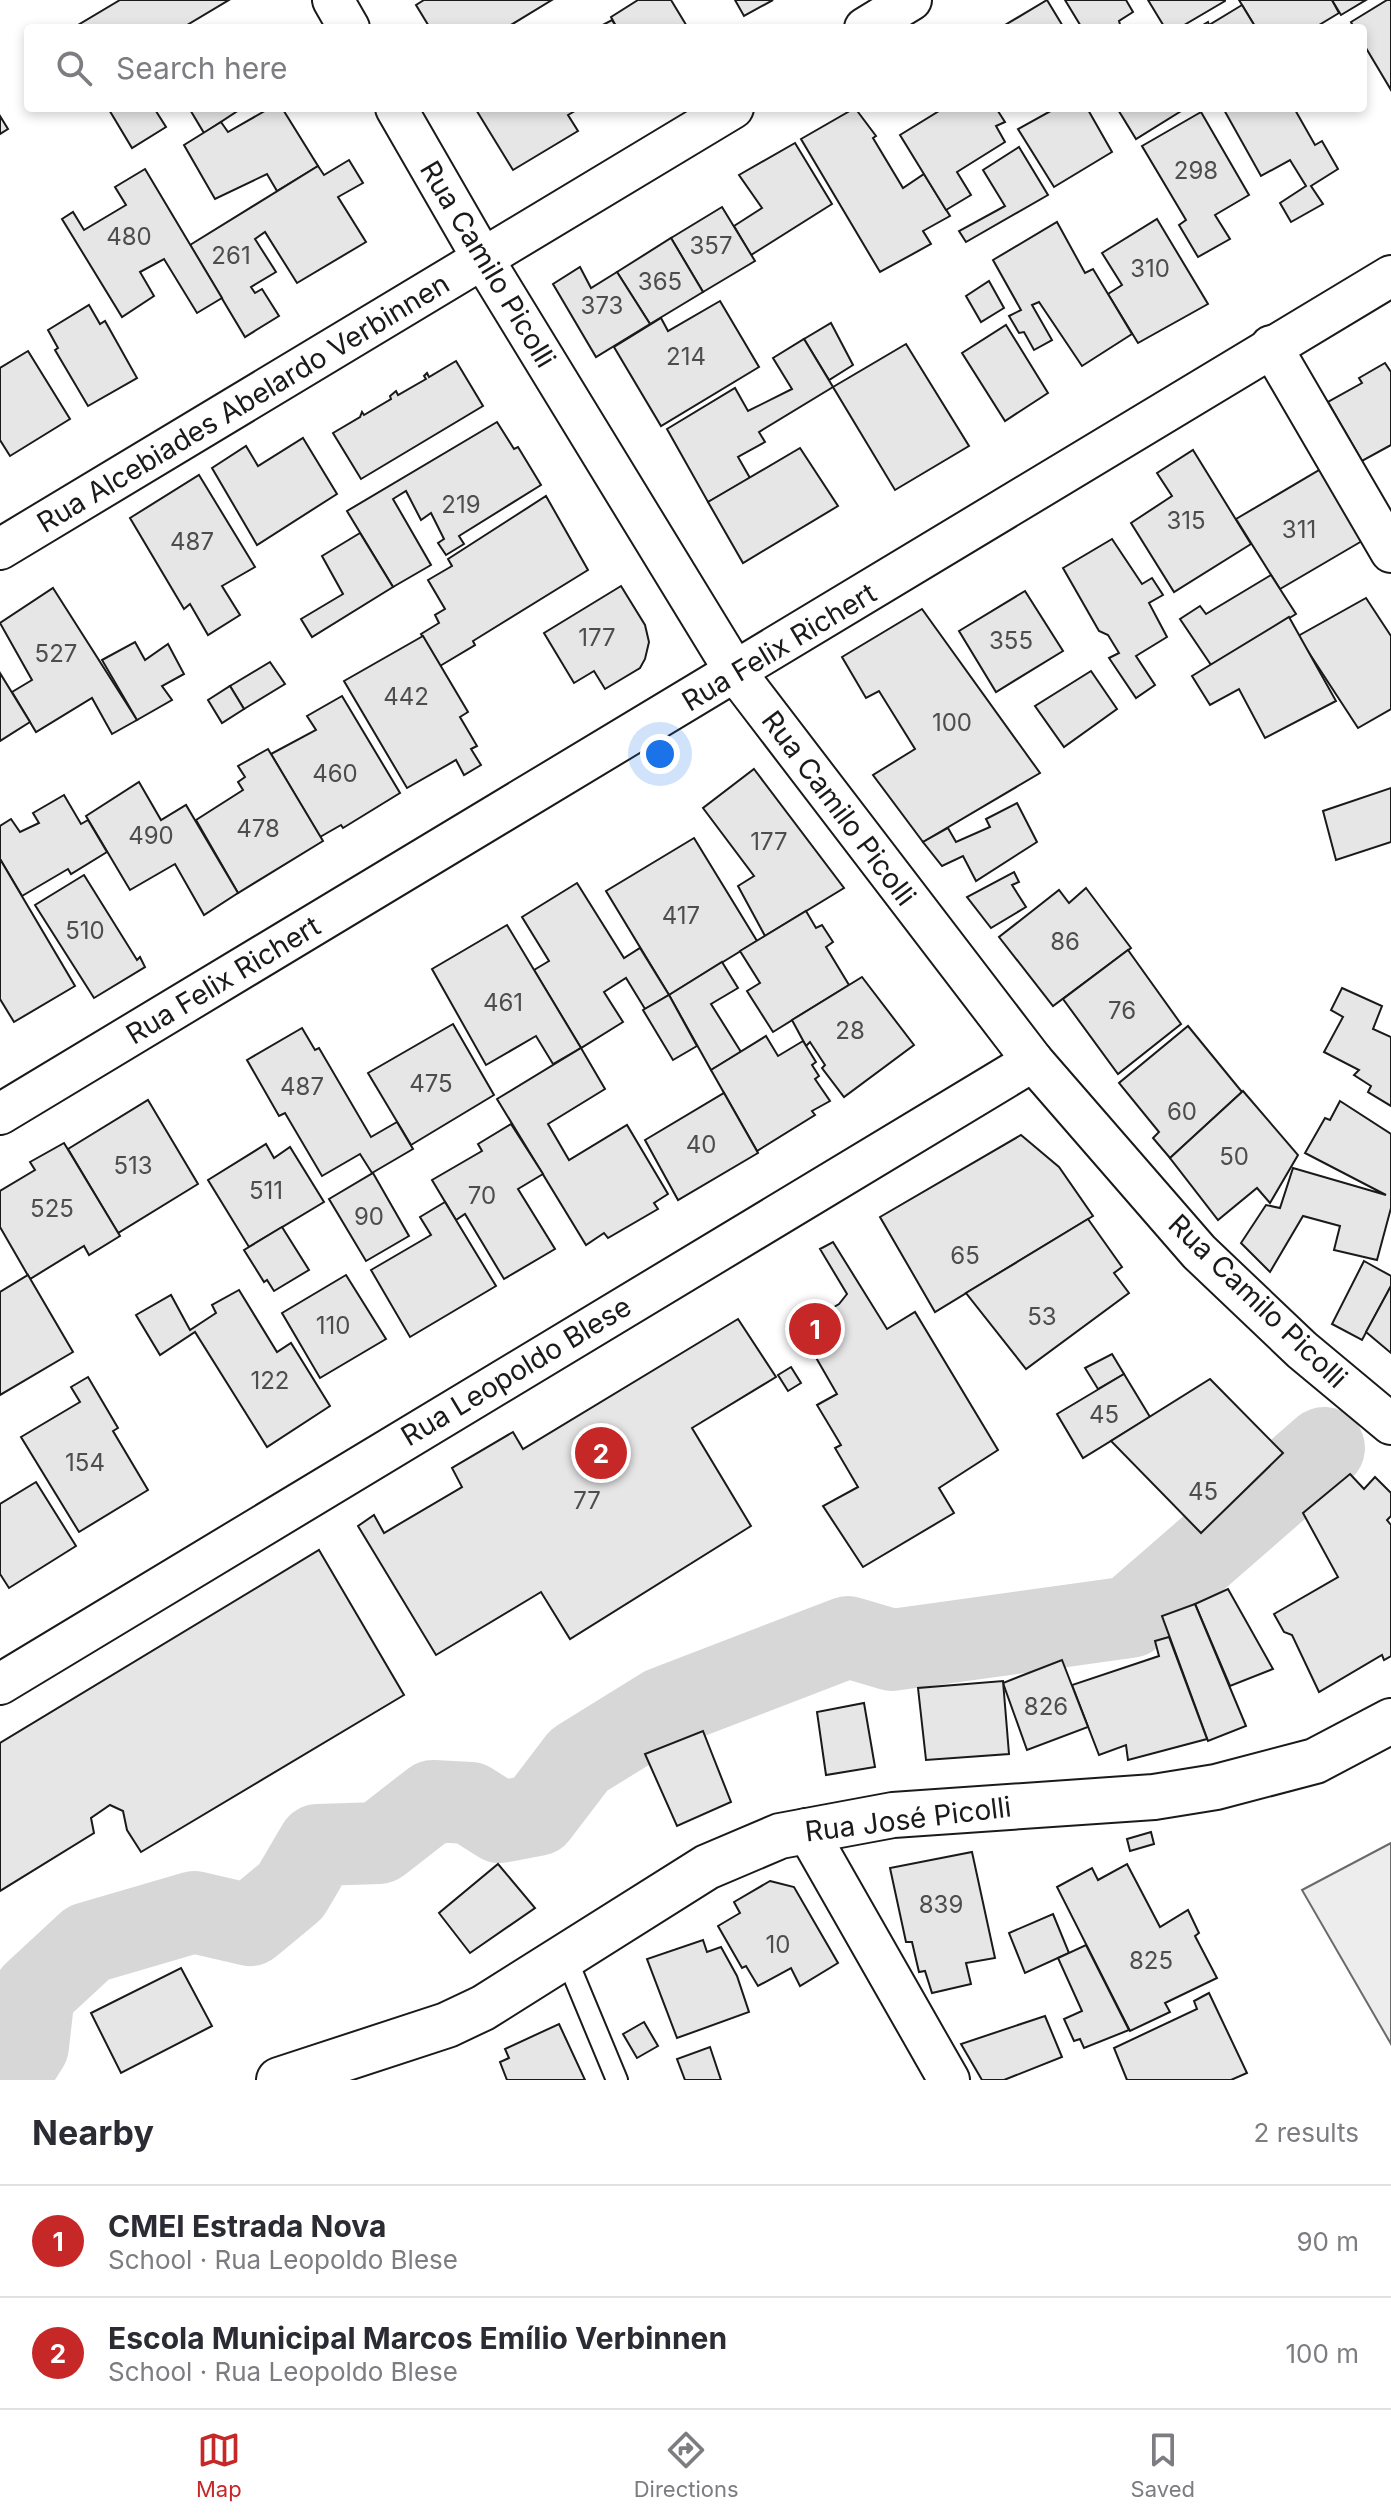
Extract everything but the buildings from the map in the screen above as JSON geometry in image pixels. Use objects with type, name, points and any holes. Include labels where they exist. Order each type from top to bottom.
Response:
[{"type":"street","points":[[333,0],[347,24]]},
{"type":"street","points":[[872,24],[911,0]]},
{"type":"street","name":"Rua Camilo Picolli","points":[[398,112],[483,259],[736,673],[1033,1061],[1199,1252],[1302,1350],[1391,1424]]},
{"type":"street","name":"Rua Alcebiades Abelardo Verbinnen","points":[[0,549],[726,112]]},
{"type":"street","name":"Rua Felix Richert","points":[[0,1114],[1391,276]]},
{"type":"street","points":[[1271,346],[1391,552]]},
{"type":"street","name":"Rua Leopoldo Blese","points":[[0,1684],[1033,1061]]},
{"type":"street","name":"Rua José Picolli","points":[[279,2080],[347,2069],[483,2008],[707,1867],[753,1846],[806,1829],[893,1815],[1154,1797],[1216,1787],[1315,1761],[1391,1721]]},
{"type":"street","points":[[806,1829],[949,2080]]},
{"type":"lane","points":[[565,1955],[617,2080]]},
{"type":"shaded area","points":[[1391,1843],[1391,2044],[1302,1890]]},
{"type":"waterway","points":[[6,2080],[28,2046],[34,1993],[88,1943],[194,1912],[250,1925],[291,1891],[318,1845],[379,1843],[433,1801],[470,1803],[500,1822],[537,1815],[579,1760],[663,1708],[848,1637],[892,1650],[1130,1617],[1324,1448]]},
{"type":"place","name":"CMEI Estrada Nova","points":[[815,1329]]},
{"type":"place","name":"Escola Municipal Marcos Emílio Verbinnen","points":[[601,1453]]}]
